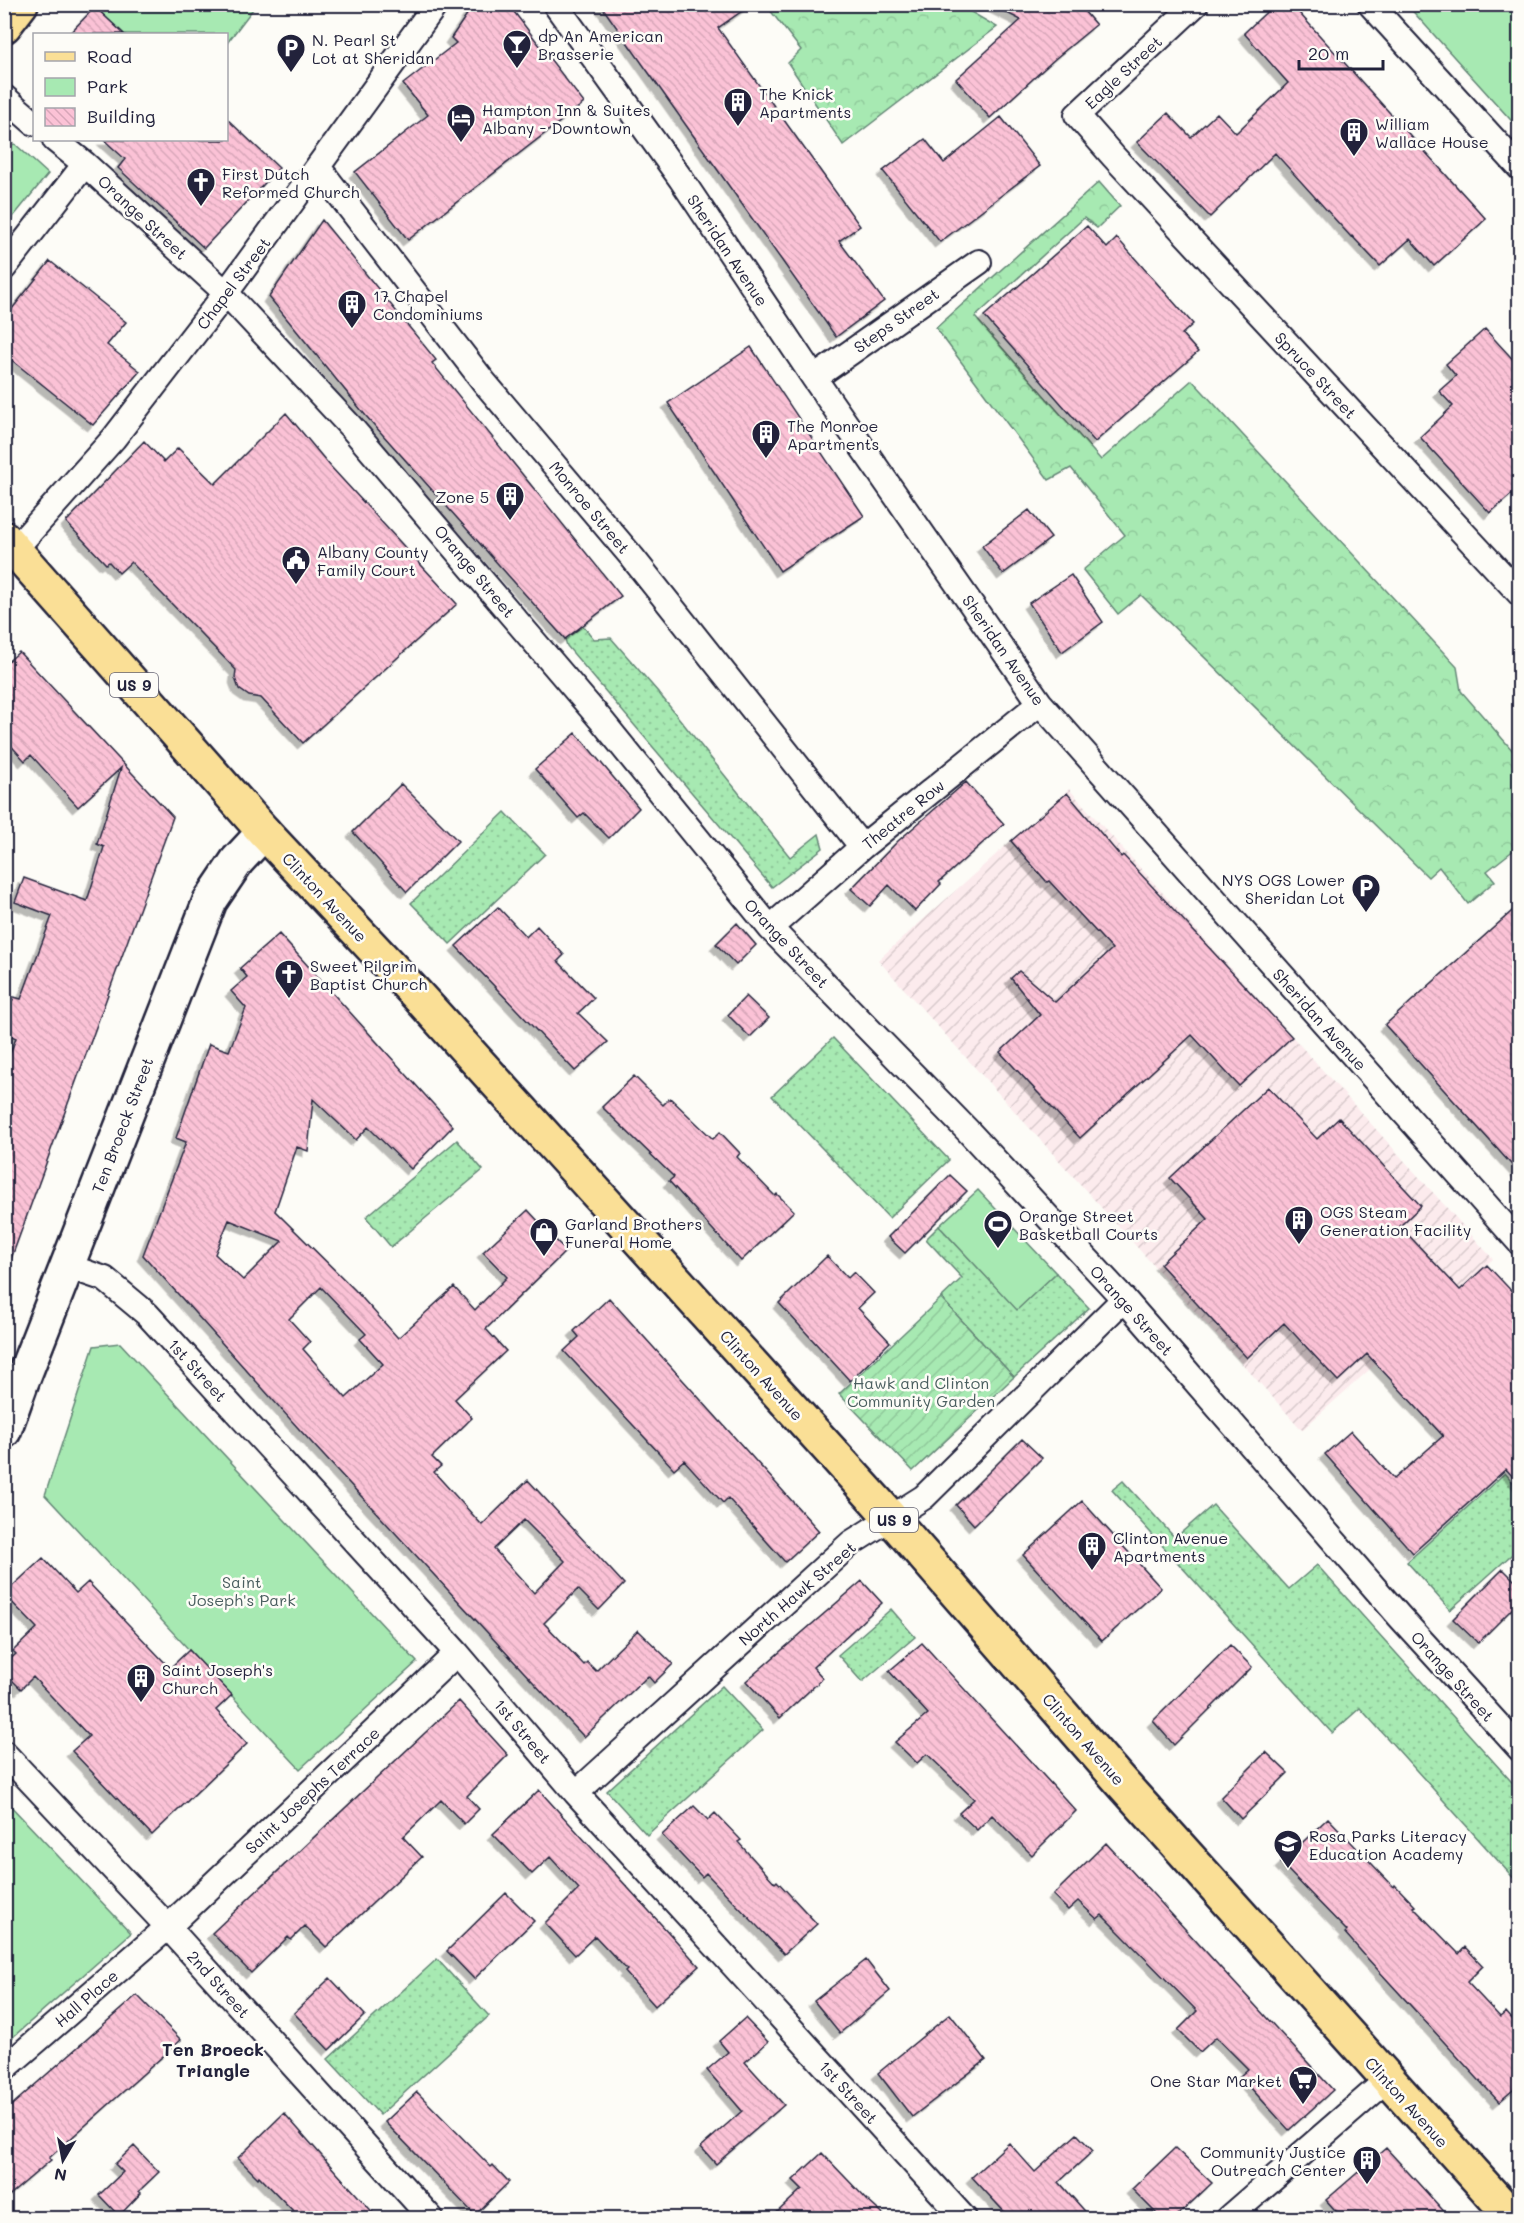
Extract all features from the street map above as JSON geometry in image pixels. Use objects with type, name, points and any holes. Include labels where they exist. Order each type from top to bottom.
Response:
[{"type":"main road","points":[[4,26],[21,4]]},
{"type":"main road","name":"Clinton Avenue","points":[[10,544],[264,832],[417,995],[892,1518],[1121,1782],[1387,2080],[1513,2211]]},
{"type":"street","name":"Chapel Street","points":[[10,544],[114,438],[226,293],[436,4]]},
{"type":"street","name":"Sheridan Avenue","points":[[555,4],[681,179],[814,378],[1040,703],[1520,1243]]},
{"type":"street","points":[[1370,4],[1520,168]]},
{"type":"street","name":"Eagle Street","points":[[1077,114],[1183,9]]},
{"type":"street","points":[[4,96],[33,122]]},
{"type":"street","name":"Spruce Street","points":[[1077,114],[1113,156],[1520,594]]},
{"type":"street","name":"Orange Street","points":[[56,141],[85,164],[226,293],[351,427],[602,722],[770,928],[968,1131],[1124,1299],[1399,1616],[1520,1749]]},
{"type":"street","points":[[4,268],[85,164]]},
{"type":"street","name":"Monroe Street","points":[[318,168],[484,382],[632,557],[862,847]]},
{"type":"street","name":"Steps Street","points":[[814,378],[979,262]]},
{"type":"street","name":"Theatre Row","points":[[770,928],[862,847],[1040,703]]},
{"type":"street","name":"Ten Broeck Street","points":[[4,1431],[13,1379],[67,1266],[210,901],[237,861],[264,832]]},
{"type":"street","name":"1st Street","points":[[67,1266],[105,1279],[147,1314],[457,1653],[576,1793],[964,2218]]},
{"type":"street","name":"North Hawk Street","points":[[576,1793],[851,1543],[924,1497],[1124,1299]]},
{"type":"street","name":"Saint Josephs Terrace","points":[[168,1927],[457,1653]]},
{"type":"street","name":"2nd Street","points":[[4,1753],[168,1927],[431,2218]]},
{"type":"street","name":"Hall Place","points":[[4,2069],[168,1927]]},
{"type":"street","points":[[1228,2218],[1387,2080]]},
{"type":"shaded area","name":"OGS Steam Generation Facility","points":[[1069,789],[1493,1259],[1302,1430],[878,960]]},
{"type":"green space","points":[[96,4],[256,5],[228,42],[228,33],[123,33],[95,7]]},
{"type":"green space","points":[[766,5],[959,5],[997,27],[843,145],[788,63],[801,50]]},
{"type":"green space","points":[[1407,5],[1519,5],[1519,129]]},
{"type":"green space","points":[[15,144],[48,174],[5,227],[5,146]]},
{"type":"green space","points":[[1099,182],[1120,206],[1097,228],[1084,218],[975,317],[1101,460],[1192,380],[1457,667],[1461,691],[1520,759],[1519,846],[1487,871],[1495,881],[1468,904],[1439,867],[1428,877],[1141,595],[1118,614],[1083,570],[1125,535],[1071,468],[1049,480],[936,328]]},
{"type":"green space","points":[[583,626],[594,639],[611,638],[658,692],[790,857],[819,834],[823,848],[772,887],[567,646],[565,639]]},
{"type":"green space","points":[[505,812],[545,854],[450,944],[411,903]]},
{"type":"green space","points":[[833,1038],[949,1160],[889,1218],[772,1096]]},
{"type":"green space","points":[[457,1140],[483,1170],[391,1247],[366,1217]]},
{"type":"green space","name":"Orange Street Basketball Courts","points":[[978,1190],[1056,1273],[1017,1310],[939,1226]]},
{"type":"green space","points":[[939,1226],[1017,1309],[1056,1273],[1089,1308],[1014,1377],[941,1298],[962,1278],[926,1239]]},
{"type":"green space","name":"Hawk and Clinton Community Garden","points":[[941,1298],[1014,1377],[913,1471],[839,1394]]},
{"type":"green space","name":"Saint Joseph's Park","points":[[120,1343],[417,1662],[300,1769],[45,1495],[94,1346]]},
{"type":"green space","points":[[1505,1473],[1519,1489],[1519,1548],[1450,1610],[1407,1562]]},
{"type":"green space","points":[[1123,1481],[1175,1538],[1213,1505],[1289,1589],[1317,1565],[1519,1790],[1519,1884],[1360,1708],[1332,1733],[1112,1490]]},
{"type":"green space","points":[[891,1609],[915,1637],[862,1682],[838,1655]]},
{"type":"green space","points":[[722,1686],[763,1730],[647,1835],[607,1791]]},
{"type":"green space","points":[[5,1800],[131,1933],[4,2044]]},
{"type":"green space","points":[[437,1959],[489,2016],[380,2115],[328,2059]]},
{"type":"building","name":"Hampton Inn & Suites Albany - Downtown","points":[[474,4],[508,4],[584,103],[408,240],[355,172],[428,115],[403,84],[456,43],[451,38]]},
{"type":"building","name":"The Knick Apartments","points":[[600,4],[752,4],[718,28],[860,226],[839,241],[884,301],[836,337]]},
{"type":"building","points":[[989,4],[1078,4],[1096,25],[990,118],[956,79],[1021,20]]},
{"type":"building","points":[[1275,4],[1291,4],[1486,219],[1434,266],[1410,239],[1380,266],[1275,153],[1210,217],[1137,142],[1168,113],[1191,137],[1217,113],[1236,133],[1288,83],[1244,33]]},
{"type":"building","points":[[95,7],[123,33],[70,33]]},
{"type":"building","points":[[1001,117],[1040,166],[940,242],[883,171],[925,139],[944,163]]},
{"type":"building","name":"First Dutch Reformed Church","points":[[228,120],[279,168],[204,248],[118,168],[125,159],[105,141],[228,141]]},
{"type":"building","points":[[322,220],[436,360],[432,363],[621,596],[565,639],[366,416],[269,297]]},
{"type":"building","points":[[1087,226],[1107,248],[1117,238],[1193,324],[1182,334],[1198,352],[1095,442],[984,316]]},
{"type":"building","points":[[50,261],[126,322],[107,345],[140,371],[93,425],[4,354],[4,319]]},
{"type":"building","points":[[1485,329],[1520,367],[1520,487],[1490,513],[1420,437],[1453,406],[1439,391],[1456,376],[1446,364]]},
{"type":"building","name":"The Monroe Apartments","points":[[751,347],[864,516],[780,571],[668,403]]},
{"type":"building","name":"Albany County Family Court","points":[[286,413],[331,467],[457,604],[303,743],[261,698],[249,696],[239,689],[235,678],[236,670],[131,562],[119,573],[109,562],[106,564],[66,522],[144,441],[164,462],[178,448],[215,484]]},
{"type":"building","points":[[1029,510],[1051,538],[1003,574],[982,546]]},
{"type":"building","points":[[1071,575],[1103,622],[1062,652],[1029,603]]},
{"type":"building","points":[[19,652],[173,817],[7,1270],[4,1270],[4,1070],[16,1038],[4,1033],[4,1020],[14,997],[21,999],[52,916],[15,902],[24,878],[87,901],[104,847],[97,844],[121,768],[78,807],[31,755],[25,761],[4,738],[4,665]]},
{"type":"building","points":[[576,733],[639,808],[609,838],[584,813],[578,818],[535,769]]},
{"type":"building","points":[[966,782],[1004,824],[939,882],[941,884],[915,911],[889,885],[870,906],[851,889],[898,841]]},
{"type":"building","points":[[401,784],[458,841],[407,892],[353,832]]},
{"type":"building","points":[[1067,793],[1121,857],[1123,855],[1292,1037],[1239,1086],[1192,1035],[1080,1138],[1000,1052],[1040,1015],[1011,978],[1019,971],[1055,1002],[1112,949],[1011,841]]},
{"type":"building","points":[[1520,904],[1520,1174],[1385,1025]]},
{"type":"building","points":[[498,907],[526,937],[537,926],[564,955],[558,961],[594,998],[578,1013],[608,1042],[575,1071],[456,946]]},
{"type":"building","points":[[737,923],[756,945],[736,965],[716,944]]},
{"type":"building","points":[[279,934],[453,1126],[411,1169],[368,1127],[356,1140],[313,1099],[308,1151],[297,1147],[275,1211],[355,1290],[398,1338],[454,1287],[475,1310],[507,1277],[483,1252],[528,1210],[566,1251],[486,1329],[506,1351],[455,1399],[472,1418],[432,1457],[441,1466],[434,1472],[482,1525],[528,1480],[624,1584],[599,1610],[578,1589],[544,1623],[584,1665],[587,1662],[596,1671],[638,1630],[673,1664],[654,1683],[648,1676],[584,1737],[299,1429],[143,1255],[186,1142],[176,1138],[209,1044],[229,1051],[246,1008],[231,991],[247,977],[240,968]],"holes":[[[229,1220],[282,1241],[243,1280],[215,1254]],[[321,1287],[366,1334],[360,1339],[383,1364],[346,1398],[303,1349],[310,1342],[289,1319]],[[524,1520],[565,1561],[534,1593],[494,1549]]]},
{"type":"building","points":[[746,996],[769,1018],[750,1037],[728,1015]]},
{"type":"building","points":[[634,1076],[663,1105],[670,1098],[713,1139],[720,1132],[740,1153],[737,1157],[775,1196],[777,1194],[794,1211],[741,1261],[669,1181],[674,1177],[602,1107]]},
{"type":"building","name":"OGS Steam Generation Facility","points":[[1268,1087],[1317,1139],[1339,1118],[1421,1206],[1400,1226],[1460,1290],[1487,1265],[1520,1300],[1520,1485],[1506,1469],[1413,1553],[1325,1454],[1351,1431],[1394,1479],[1443,1436],[1367,1354],[1338,1381],[1284,1323],[1247,1358],[1160,1264],[1208,1219],[1170,1178]]},
{"type":"building","points":[[950,1175],[967,1191],[905,1253],[888,1237]]},
{"type":"building","points":[[827,1256],[848,1278],[854,1272],[874,1293],[858,1308],[890,1342],[850,1381],[779,1303]]},
{"type":"building","points":[[609,1298],[819,1531],[785,1562],[728,1498],[723,1503],[684,1460],[674,1469],[564,1351],[579,1337],[574,1331]]},
{"type":"building","points":[[1022,1439],[1042,1458],[974,1525],[956,1505]]},
{"type":"building","name":"Clinton Avenue Apartments","points":[[1082,1501],[1161,1588],[1102,1641],[1023,1555]]},
{"type":"building","name":"Saint Joseph's Church","points":[[43,1558],[76,1593],[88,1582],[170,1668],[189,1650],[232,1695],[216,1710],[247,1744],[152,1835],[72,1751],[89,1736],[33,1677],[21,1689],[4,1672],[4,1665],[16,1654],[13,1651],[37,1628],[4,1594]]},
{"type":"building","points":[[1503,1569],[1520,1586],[1520,1601],[1478,1643],[1453,1619]]},
{"type":"building","points":[[862,1581],[882,1603],[813,1667],[823,1678],[780,1718],[746,1681]]},
{"type":"building","points":[[922,1643],[1076,1811],[1032,1855],[992,1815],[977,1830],[959,1813],[974,1799],[927,1754],[917,1763],[895,1742],[928,1714],[889,1671]]},
{"type":"building","points":[[1230,1645],[1252,1667],[1174,1745],[1153,1721]]},
{"type":"building","points":[[459,1701],[508,1755],[467,1796],[479,1809],[464,1824],[441,1800],[403,1837],[422,1857],[326,1947],[305,1926],[291,1940],[288,1937],[251,1973],[212,1933]]},
{"type":"building","points":[[1266,1752],[1288,1773],[1241,1819],[1221,1797]]},
{"type":"building","points":[[539,1790],[699,1966],[655,2006],[625,1972],[627,1970],[595,1936],[575,1955],[545,1923],[579,1889],[550,1857],[532,1874],[493,1834]]},
{"type":"building","points":[[694,1806],[708,1820],[715,1813],[741,1840],[738,1842],[775,1883],[777,1881],[817,1924],[784,1954],[706,1873],[702,1877],[662,1835]]},
{"type":"building","points":[[1328,1818],[1459,1954],[1465,1947],[1483,1966],[1467,1982],[1500,2017],[1506,2012],[1520,2028],[1520,2084],[1499,2102],[1367,1958],[1345,1933],[1347,1931],[1281,1863]]},
{"type":"building","points":[[1106,1843],[1333,2090],[1289,2130],[1240,2076],[1248,2069],[1216,2037],[1200,2052],[1178,2030],[1197,2011],[1102,1915],[1097,1919],[1078,1901],[1068,1910],[1053,1895]]},
{"type":"building","points":[[506,1893],[534,1921],[474,1979],[447,1951]]},
{"type":"building","points":[[866,1960],[890,1991],[840,2033],[814,2001]]},
{"type":"building","points":[[330,1978],[365,2015],[329,2050],[294,2013]]},
{"type":"building","points":[[137,1995],[181,2040],[49,2158],[51,2160],[4,2200],[4,2112]]},
{"type":"building","points":[[950,2014],[986,2060],[912,2117],[878,2073]]},
{"type":"building","points":[[745,2018],[768,2042],[745,2062],[784,2105],[716,2164],[701,2147],[742,2111],[707,2070],[728,2052],[719,2041]]},
{"type":"building","points":[[417,2092],[491,2167],[493,2165],[509,2182],[475,2215],[385,2122]]},
{"type":"building","points":[[284,2113],[378,2218],[300,2218],[238,2158]]},
{"type":"building","points":[[1077,2134],[1093,2151],[1059,2182],[1091,2218],[1010,2218],[972,2177],[1009,2143],[1035,2172]]},
{"type":"building","points":[[134,2146],[159,2172],[139,2191],[141,2193],[119,2216],[99,2195],[123,2172],[115,2164]]},
{"type":"building","points":[[1175,2148],[1212,2183],[1175,2218],[1161,2218],[1132,2189]]},
{"type":"building","points":[[1386,2148],[1450,2218],[1342,2218],[1326,2200]]},
{"type":"building","points":[[822,2153],[887,2218],[771,2218],[802,2189],[793,2180]]},
{"type":"place","name":"dp An American Brasserie","points":[[517,70]]},
{"type":"place","name":"N. Pearl St Lot at Sheridan","points":[[291,74]]},
{"type":"place","name":"The Knick Apartments","points":[[738,128]]},
{"type":"place","name":"Hampton Inn & Suites Albany - Downtown","points":[[461,144]]},
{"type":"place","name":"William Wallace House","points":[[1354,158]]},
{"type":"place","name":"First Dutch Reformed Church","points":[[201,208]]},
{"type":"place","name":"17 Chapel Condominiums","points":[[352,330]]},
{"type":"place","name":"The Monroe Apartments","points":[[766,460]]},
{"type":"place","name":"Zone 5","points":[[510,522]]},
{"type":"place","name":"Albany County Family Court","points":[[296,586]]},
{"type":"place","name":"NYS OGS Lower Sheridan Lot","points":[[1366,914]]},
{"type":"place","name":"Sweet Pilgrim Baptist Church","points":[[289,1000]]},
{"type":"place","name":"OGS Steam Generation Facility","points":[[1299,1246]]},
{"type":"place","name":"Orange Street Basketball Courts","points":[[998,1250]]},
{"type":"place","name":"Garland Brothers Funeral Home","points":[[544,1258]]},
{"type":"place","name":"Clinton Avenue Apartments","points":[[1092,1572]]},
{"type":"place","name":"Saint Joseph's Church","points":[[141,1704]]},
{"type":"place","name":"Rosa Parks Literacy Education Academy","points":[[1288,1870]]},
{"type":"place","name":"One Star Market","points":[[1303,2106]]},
{"type":"place","name":"Community Justice Outreach Center","points":[[1367,2186]]},
{"type":"district","name":"Ten Broeck Triangle","points":[[213,2059]]}]
